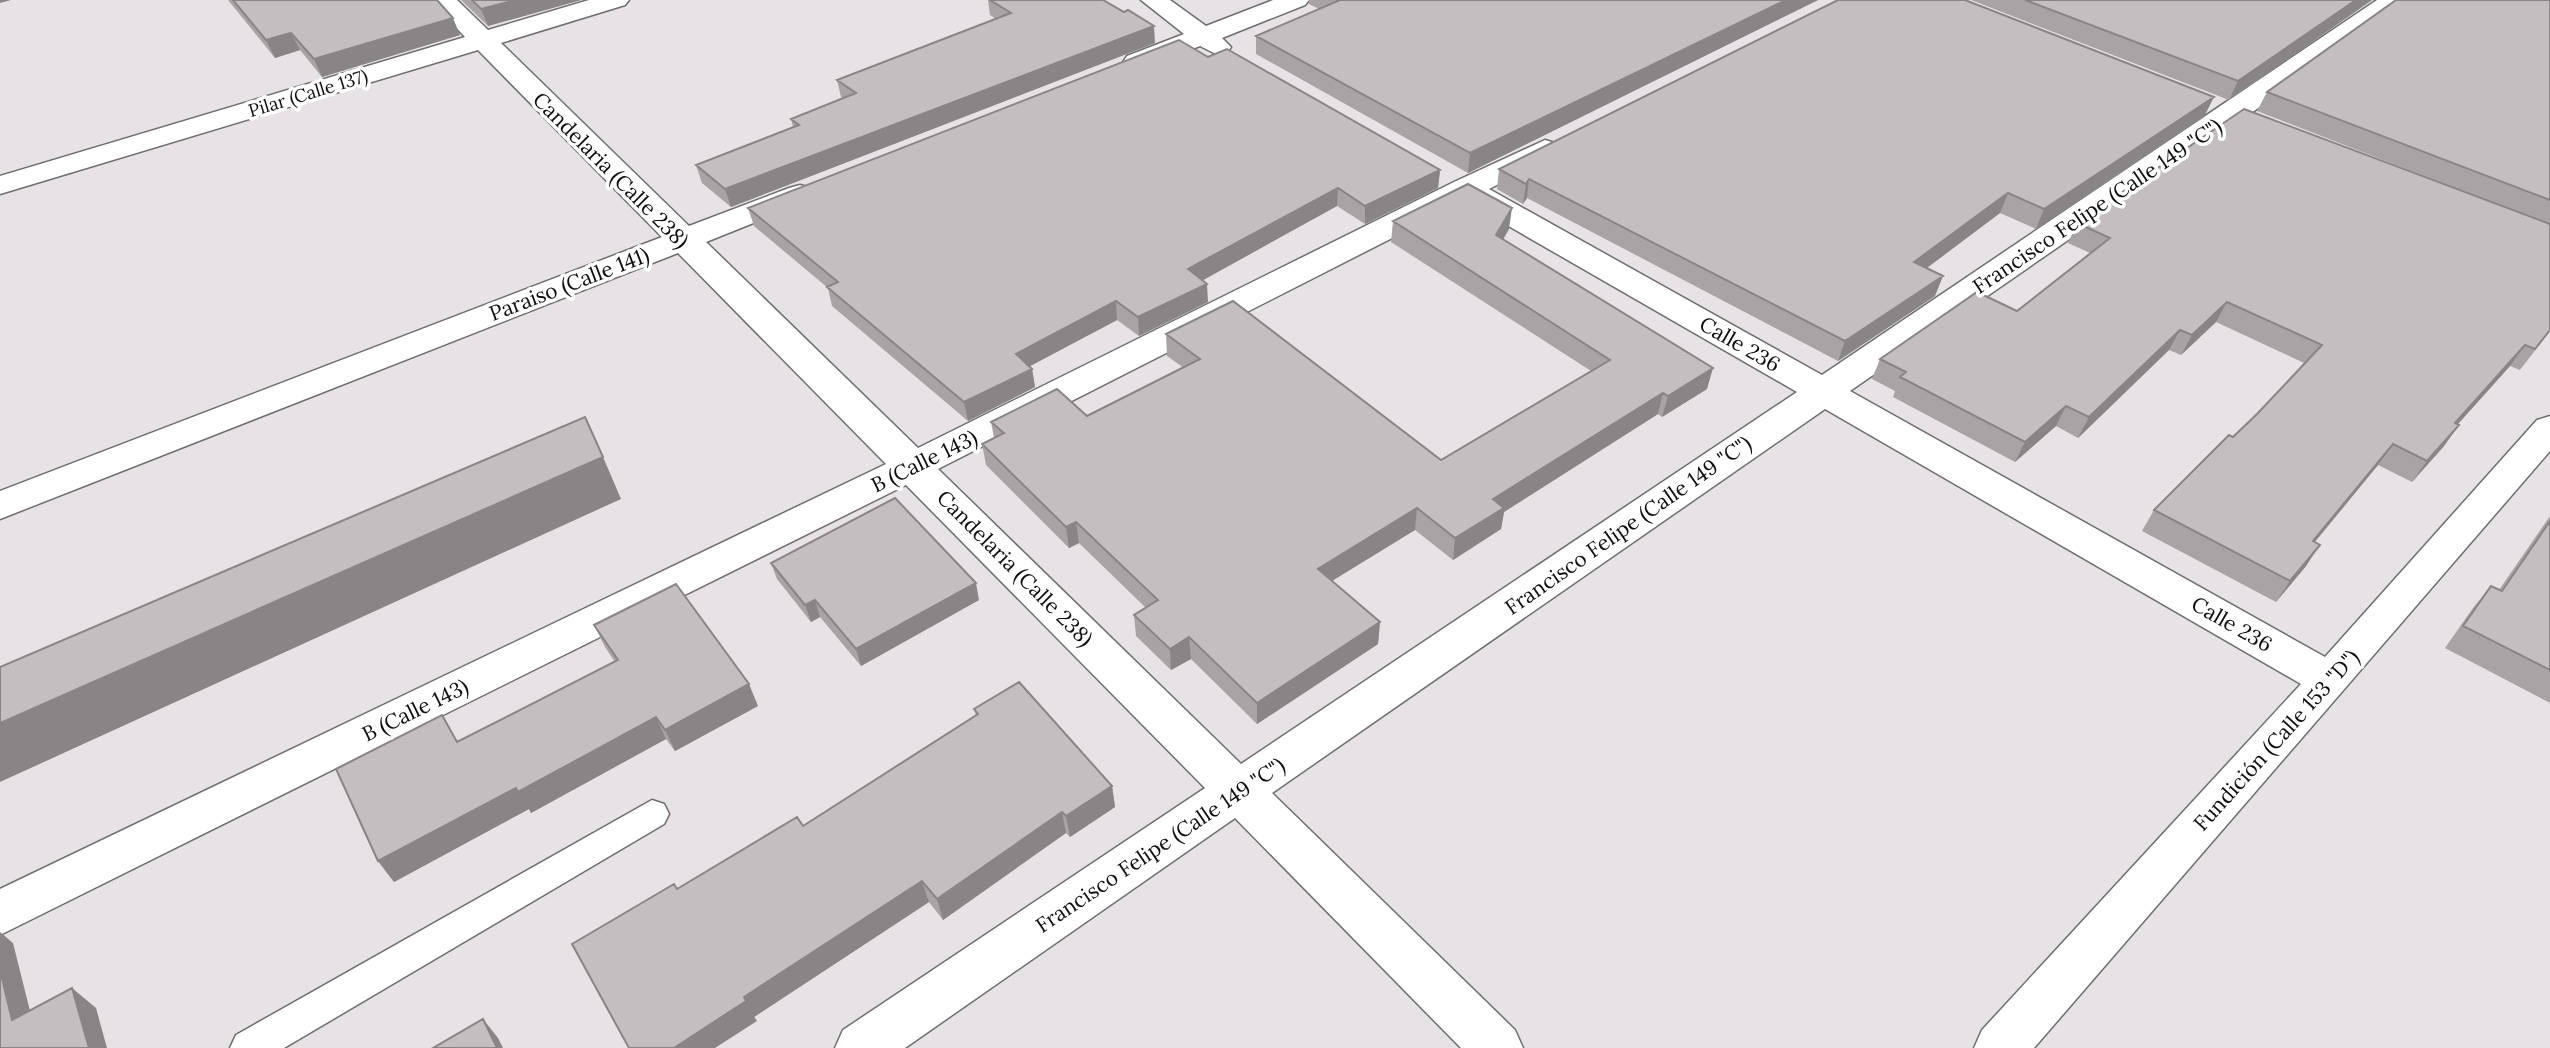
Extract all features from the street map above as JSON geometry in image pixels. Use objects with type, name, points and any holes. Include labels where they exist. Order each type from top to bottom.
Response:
[{"type":"street","name":"Candelaria (Calle 238)","points":[[443,0],[681,240],[913,466],[1497,1048]]},
{"type":"street","name":"Pilar (Calle 137)","points":[[0,185],[616,0]]},
{"type":"street","points":[[1154,0],[1201,37],[1249,65]]},
{"type":"street","points":[[1110,73],[1296,0]]},
{"type":"street","name":"Francisco Felipe (Calle 149 \"C\")","points":[[861,1048],[2233,113],[2393,0]]},
{"type":"street","name":"B (Calle 143)","points":[[0,913],[913,466],[1576,134]]},
{"type":"street","name":"Calle 236","points":[[1430,168],[2330,680]]},
{"type":"street","name":"Paraiso (Calle 141)","points":[[0,506],[824,184]]},
{"type":"street","name":"Fundición (Calle 153 \"D\")","points":[[2000,1048],[2330,680],[2550,428]]},
{"type":"lane","points":[[249,1048],[652,814]]},
{"type":"building","points":[[233,0],[437,0],[453,18],[314,59],[291,33],[266,40]]},
{"type":"building","points":[[472,0],[516,0],[481,9]]},
{"type":"building","points":[[990,0],[1103,0],[1124,12],[1128,10],[1154,26],[725,189],[696,165],[799,125],[791,119],[856,93],[837,80],[1011,13]]},
{"type":"building","points":[[1336,0],[1786,0],[1470,153],[1256,36],[1338,1]]},
{"type":"building","points":[[1838,0],[1965,0],[2214,97],[2044,209],[2008,193],[1914,262],[1943,276],[1845,341],[1529,179],[1526,184],[1499,169]]},
{"type":"building","points":[[2025,0],[2356,0],[2238,81]]},
{"type":"building","points":[[2396,0],[2550,0],[2550,200],[2267,92]]},
{"type":"building","points":[[1179,40],[1208,57],[1227,49],[1440,170],[1365,206],[1338,188],[1188,269],[1207,284],[1138,317],[1116,301],[1016,354],[1032,369],[964,402],[827,287],[838,282],[748,208]]},
{"type":"building","points":[[2244,109],[2550,224],[2550,330],[2535,349],[2525,345],[2455,423],[2459,425],[2427,461],[2393,444],[2313,541],[2320,545],[2290,581],[2154,510],[2229,435],[2233,437],[2257,414],[2322,345],[2227,302],[2192,335],[2180,330],[2089,417],[2066,406],[2025,442],[1900,377],[1906,372],[1880,359],[1977,292],[2017,311],[2110,238],[2077,223]]},
{"type":"building","points":[[1468,184],[1512,208],[1496,235],[1713,368],[1668,396],[1663,393],[1493,499],[1504,508],[1455,538],[1417,508],[1318,569],[1380,622],[1257,703],[1189,637],[1170,649],[1134,615],[1158,600],[1076,522],[1066,527],[982,444],[1004,433],[991,422],[1057,389],[1087,416],[1200,359],[1166,334],[1233,301],[1441,460],[1610,360],[1393,221]]},
{"type":"building","points":[[585,417],[603,457],[0,723],[0,667]]},
{"type":"building","points":[[895,498],[976,583],[856,649],[815,600],[805,605],[771,563]]},
{"type":"building","points":[[2550,521],[2550,670],[2463,626],[2491,586],[2502,591]]},
{"type":"building","points":[[676,584],[749,684],[665,730],[656,717],[518,792],[516,788],[378,861],[336,769],[442,715],[457,742],[618,660],[594,625]]},
{"type":"building","points":[[1019,682],[1112,786],[1066,816],[1062,812],[937,899],[922,881],[744,997],[746,1001],[674,1048],[629,1048],[572,944],[674,884],[677,889],[797,817],[803,826],[978,714],[974,709]]},
{"type":"building","points":[[0,970],[12,1020],[72,988],[89,1048],[0,1048]]},
{"type":"building","points":[[483,1019],[497,1048],[433,1048]]}]
